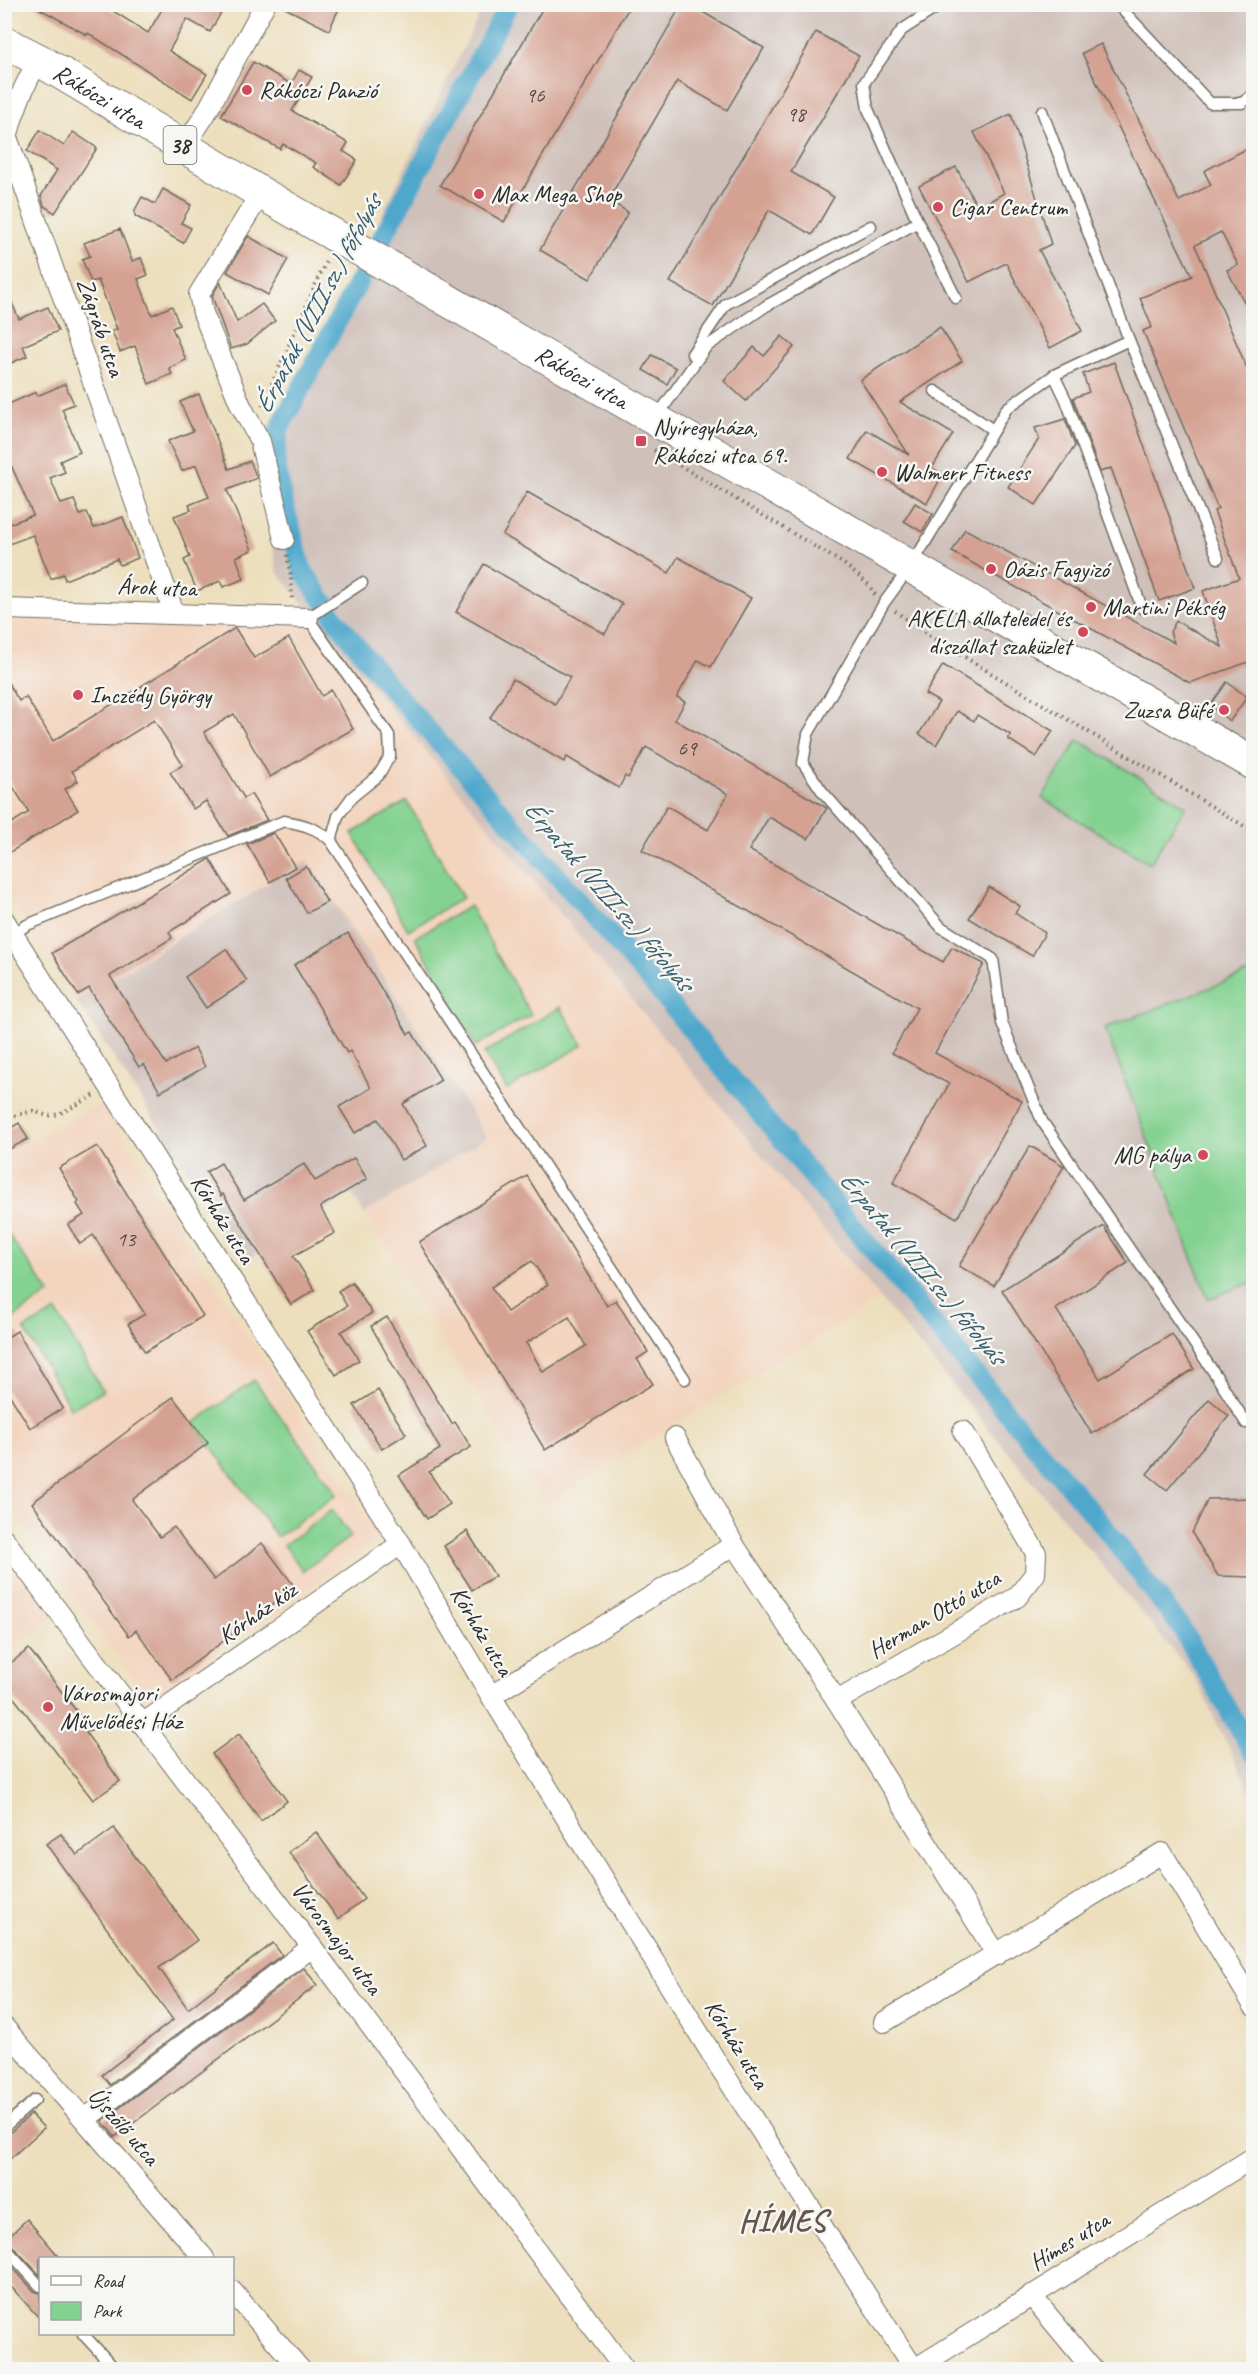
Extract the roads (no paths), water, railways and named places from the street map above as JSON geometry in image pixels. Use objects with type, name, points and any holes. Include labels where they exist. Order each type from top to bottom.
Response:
[{"type":"main road","name":"Rákóczi utca","points":[[4,42],[39,60],[261,193],[367,252],[663,407],[911,566],[1254,764]]},
{"type":"street","points":[[184,147],[206,114],[265,4]]},
{"type":"street","name":"Zágráb utca","points":[[39,60],[29,76],[17,105],[8,137],[174,613]]},
{"type":"street","points":[[261,193],[199,294],[202,312],[241,406],[260,441],[284,540]]},
{"type":"street","name":"Árok utca","points":[[6,606],[300,618]]},
{"type":"street","name":"Kórház utca","points":[[9,927],[401,1544],[491,1696],[719,2066],[913,2369]]},
{"type":"street","name":"Herman Ottó utca","points":[[837,1701],[1017,1597],[1035,1574],[1036,1553],[963,1431]]},
{"type":"street","points":[[675,1438],[734,1545],[837,1701],[997,1955]]},
{"type":"street","name":"Városmajor utca","points":[[4,1539],[312,1947],[625,2370]]},
{"type":"street","name":"Kórház köz","points":[[142,1724],[401,1544]]},
{"type":"street","points":[[491,1696],[734,1545]]},
{"type":"street","points":[[884,2022],[1162,1853],[1254,2006]]},
{"type":"street","points":[[85,2119],[312,1947]]},
{"type":"street","name":"Újszőlő utca","points":[[4,2027],[202,2257]]},
{"type":"street","name":"Hímes utca","points":[[913,2369],[1254,2157]]},
{"type":"street","points":[[234,2293],[301,2370]]},
{"type":"street","points":[[1031,2295],[1093,2370]]},
{"type":"lane","points":[[942,4],[902,30],[864,83],[868,109],[918,222],[956,298]]},
{"type":"lane","points":[[1117,4],[1210,103],[1242,103],[1254,94]]},
{"type":"lane","points":[[1042,111],[1129,340],[1218,558]]},
{"type":"lane","points":[[663,407],[705,347],[766,306],[918,222]]},
{"type":"lane","points":[[663,407],[673,381],[726,304],[871,226]]},
{"type":"lane","points":[[1129,340],[1054,375],[1007,408],[911,566],[884,603],[808,734],[803,763],[822,791],[941,927],[993,959],[1002,1023],[1042,1121],[1217,1377],[1246,1424]]},
{"type":"lane","points":[[1054,375],[1066,400],[1142,608]]},
{"type":"lane","points":[[935,392],[993,430]]},
{"type":"lane","points":[[331,841],[339,816],[352,797],[378,776],[390,756],[389,735],[300,618],[362,583]]},
{"type":"lane","points":[[9,927],[27,925],[284,821],[304,825],[324,834],[331,841],[685,1378]]},
{"type":"lane","points":[[4,2127],[34,2100]]},
{"type":"lane","points":[[4,2246],[39,2285]]},
{"type":"lane","points":[[84,2335],[116,2370]]},
{"type":"waterway","name":"Érpatak (VIII.sz.) főfolyás","points":[[509,4],[279,429],[275,459],[283,501],[302,569],[335,619],[389,686],[649,979],[1105,1528],[1180,1626],[1254,1754]]},
{"type":"place","name":"Rákóczi Panzió","points":[[247,90]]},
{"type":"place","name":"Max Mega Shop","points":[[479,194]]},
{"type":"place","name":"Cigar Centrum","points":[[938,207]]},
{"type":"place","name":"Nyíregyháza, Rákóczi utca 69.","points":[[641,441]]},
{"type":"place","name":"Walmerr Fitness","points":[[882,472]]},
{"type":"place","name":"Oázis Fagyizó","points":[[991,569]]},
{"type":"place","name":"Martini Pékség","points":[[1091,607]]},
{"type":"place","name":"AKELA állateledel és díszállat szaküzlet","points":[[1083,632]]},
{"type":"place","name":"Inczédy György","points":[[78,695]]},
{"type":"place","name":"Zuzsa Büfé","points":[[1224,710]]},
{"type":"place","name":"MG pálya","points":[[1203,1155]]},
{"type":"place","name":"Városmajori Művelődési Ház","points":[[48,1707]]},
{"type":"district","name":"HÍMES","points":[[783,2221]]}]
